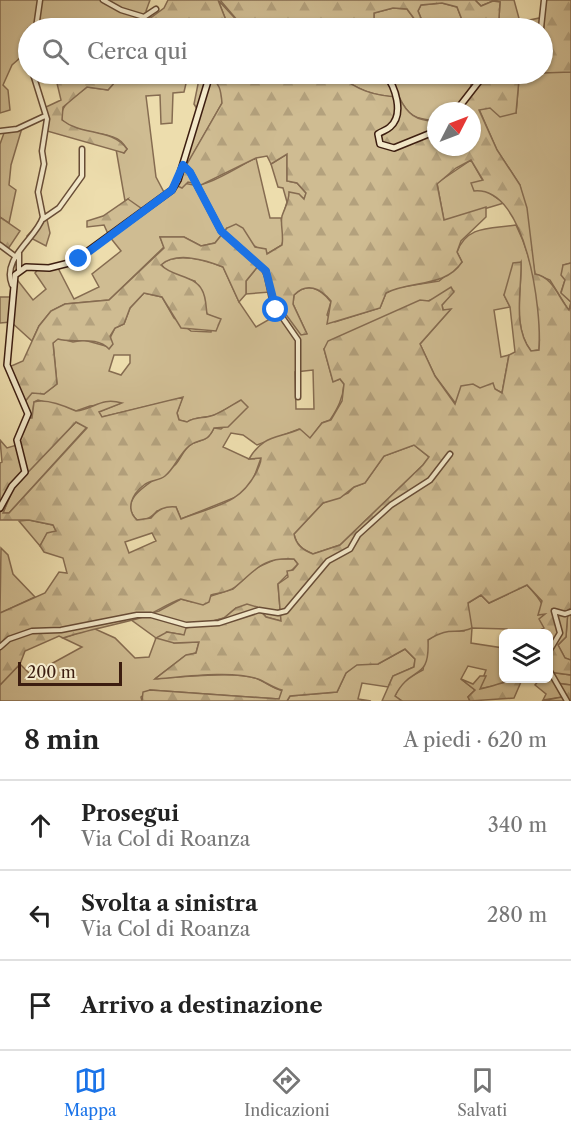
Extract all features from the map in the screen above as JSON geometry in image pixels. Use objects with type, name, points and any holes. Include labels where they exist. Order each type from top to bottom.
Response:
[{"type":"street","points":[[37,18],[40,0]]},
{"type":"street","points":[[103,0],[121,10],[144,17],[156,9]]},
{"type":"street","points":[[542,18],[544,0]]},
{"type":"street","points":[[36,84],[46,112],[46,138],[42,153],[44,164],[38,192],[43,219]]},
{"type":"street","points":[[19,270],[29,266],[56,267],[79,259],[172,190],[183,165],[207,84]]},
{"type":"street","points":[[389,84],[397,101],[397,112],[392,124],[378,134],[377,139],[380,144],[394,148],[427,135]]},
{"type":"street","points":[[463,102],[477,84]]},
{"type":"street","points":[[0,131],[17,129],[45,116]]},
{"type":"street","points":[[12,285],[10,280],[19,251],[43,219],[59,208],[82,176],[82,149]]},
{"type":"street","points":[[183,165],[190,172],[221,231],[266,271],[273,304],[298,340],[298,397]]},
{"type":"street","points":[[0,245],[16,257]]},
{"type":"street","points":[[0,508],[12,486],[25,472],[17,440],[28,414],[7,365],[12,285],[19,270],[19,251]]},
{"type":"street","points":[[0,647],[9,639],[32,631],[61,630],[137,615],[152,615],[186,625],[219,623],[259,610],[278,614],[286,611],[328,561],[350,549],[358,535],[391,505],[430,480],[450,454]]},
{"type":"street","points":[[553,646],[560,633],[554,611],[566,614],[571,612]]},
{"type":"street","points":[[553,675],[567,701]]},
{"type":"green space","points":[[0,0],[150,0],[146,11],[151,16],[149,18],[18,18],[18,60],[12,65],[3,85],[8,90],[10,110],[0,113]]},
{"type":"green space","points":[[168,0],[218,0],[225,18],[150,18],[164,8]]},
{"type":"green space","points":[[218,0],[235,18],[225,18]]},
{"type":"green space","points":[[220,0],[475,0],[481,6],[493,1],[500,2],[499,18],[461,18],[457,7],[442,3],[421,5],[418,11],[421,18],[414,18],[407,9],[393,8],[374,13],[374,18],[235,18]]},
{"type":"green space","points":[[475,0],[514,0],[519,18],[499,18],[500,2],[493,1],[481,6]]},
{"type":"green space","points":[[542,0],[571,0],[571,72],[553,73],[553,18],[543,18]]},
{"type":"green space","points":[[442,3],[457,7],[461,18],[421,18],[418,11],[421,5]]},
{"type":"green space","points":[[393,8],[407,9],[414,18],[374,18],[374,13]]},
{"type":"green space","points":[[553,71],[571,72],[571,263],[563,265],[565,280],[561,292],[571,302],[569,311],[550,280],[535,274],[520,185],[497,150],[481,114],[481,109],[490,108],[516,113],[519,84],[553,84]]},
{"type":"green space","points":[[57,84],[113,84],[108,90],[87,87],[63,107],[62,120],[78,128],[121,142],[127,149],[124,153],[47,131],[46,107],[61,100]]},
{"type":"green space","points":[[113,84],[186,84],[184,92],[173,93],[172,123],[161,124],[160,95],[146,96],[156,177],[166,196],[181,183],[197,185],[210,182],[256,158],[270,218],[281,218],[284,236],[282,245],[267,254],[227,228],[215,243],[201,246],[184,237],[160,237],[164,247],[109,300],[65,304],[51,311],[39,326],[32,341],[11,322],[0,323],[0,297],[10,297],[14,253],[19,272],[15,277],[33,300],[46,289],[35,273],[38,269],[58,268],[74,299],[99,287],[92,274],[121,251],[109,236],[128,199],[125,201],[116,149],[124,153],[127,149],[118,139],[70,126],[61,116],[67,103],[87,87],[108,90]]},
{"type":"green space","points":[[198,84],[206,84],[199,112],[194,104]]},
{"type":"green space","points":[[206,84],[218,84],[221,88],[222,103],[180,177]]},
{"type":"green space","points":[[217,84],[352,84],[366,91],[399,97],[405,108],[413,115],[427,120],[427,156],[481,156],[481,114],[497,150],[520,185],[527,208],[535,274],[551,283],[569,310],[571,303],[571,608],[568,610],[566,637],[558,645],[565,658],[571,660],[571,675],[553,673],[553,629],[542,629],[544,628],[539,619],[545,614],[538,615],[542,601],[527,585],[489,603],[481,595],[468,603],[472,628],[442,633],[428,640],[428,653],[423,668],[401,686],[395,696],[402,701],[382,701],[393,676],[414,667],[415,659],[405,649],[378,664],[357,665],[346,673],[337,692],[290,696],[287,701],[142,701],[143,692],[150,690],[279,699],[282,690],[248,676],[207,675],[155,679],[186,655],[196,653],[199,642],[174,643],[156,638],[167,632],[184,635],[186,628],[224,618],[236,608],[247,604],[257,607],[266,617],[281,621],[278,584],[288,577],[287,571],[293,570],[298,564],[294,559],[283,559],[260,566],[233,589],[211,595],[209,602],[203,605],[181,599],[143,617],[63,638],[59,636],[25,651],[20,664],[0,685],[0,613],[45,593],[59,572],[67,573],[63,558],[44,552],[40,546],[47,533],[56,531],[53,525],[29,520],[0,520],[0,463],[2,462],[0,440],[7,448],[17,445],[26,418],[32,418],[34,402],[50,402],[76,411],[108,401],[122,403],[99,412],[102,417],[183,397],[177,413],[179,420],[187,422],[214,415],[241,400],[248,407],[228,427],[214,428],[208,437],[189,446],[165,476],[146,483],[133,497],[131,511],[137,520],[151,518],[156,512],[172,507],[176,507],[181,519],[225,503],[242,491],[257,471],[261,458],[249,459],[254,451],[265,442],[300,429],[310,438],[322,423],[331,420],[342,401],[344,384],[340,379],[333,382],[324,349],[328,341],[420,300],[429,301],[451,287],[454,292],[442,305],[443,310],[451,309],[420,344],[435,376],[455,404],[461,386],[473,384],[480,388],[493,383],[495,389],[502,393],[509,355],[515,352],[510,307],[504,295],[513,263],[521,262],[519,308],[522,331],[531,351],[539,350],[538,308],[528,254],[519,229],[507,208],[492,195],[474,191],[471,183],[483,180],[471,160],[456,168],[437,184],[444,220],[486,207],[486,217],[461,241],[457,252],[462,262],[446,276],[386,293],[380,308],[327,324],[331,301],[313,288],[299,291],[294,295],[293,304],[307,334],[301,335],[276,301],[259,265],[246,281],[246,294],[239,302],[223,267],[191,258],[175,258],[161,265],[199,285],[204,295],[207,314],[221,319],[216,331],[181,328],[162,297],[144,293],[130,308],[124,324],[115,328],[110,336],[113,344],[109,349],[98,342],[91,341],[58,339],[53,343],[57,384],[44,394],[32,393],[23,404],[10,380],[9,367],[23,361],[39,326],[51,311],[65,304],[109,300],[164,248],[160,237],[184,237],[201,246],[215,243],[227,228],[236,224],[243,228],[255,247],[266,249],[267,254],[282,245],[282,216],[288,202],[289,192],[299,194],[304,199],[306,193],[297,183],[287,181],[287,154],[271,164],[267,156],[256,158],[201,185],[188,182],[182,188],[175,185],[222,103]],"holes":[[[76,422],[87,428],[9,513],[3,513],[14,487]],[[414,445],[429,457],[340,545],[313,554],[300,547],[296,541],[294,534],[323,503],[340,498],[354,487],[365,483],[384,456]],[[152,533],[156,541],[129,553],[125,542]]]},
{"type":"green space","points":[[352,84],[484,84],[467,102],[427,102],[427,120],[413,116],[399,97],[381,95]]},
{"type":"green space","points":[[471,84],[519,84],[516,113],[500,117],[490,108],[481,110],[481,102],[466,102],[469,98]]},
{"type":"green space","points":[[22,128],[11,165],[9,185],[16,190],[9,223],[0,217],[0,144],[4,133]]},
{"type":"green space","points":[[287,154],[287,181],[297,183],[306,193],[305,199],[289,202],[284,212],[287,202],[283,188],[278,187],[271,164]]},
{"type":"green space","points":[[471,160],[483,181],[485,190],[504,203],[444,221],[437,183]]},
{"type":"green space","points":[[128,199],[145,211],[109,236],[104,225],[87,227],[87,221],[103,216]]},
{"type":"green space","points":[[46,215],[50,233],[46,246],[27,236]]},
{"type":"green space","points":[[0,217],[20,231],[8,249],[0,243]]},
{"type":"green space","points":[[516,225],[528,254],[538,302],[539,350],[531,351],[522,331],[519,308],[521,262],[504,295],[510,307],[494,310],[501,357],[509,355],[502,393],[495,389],[460,396],[456,404],[435,376],[420,344],[450,310],[443,310],[442,305],[453,292],[428,301],[324,349],[333,381],[340,379],[344,384],[340,403],[330,420],[322,423],[310,439],[299,429],[257,445],[243,435],[231,433],[223,447],[249,459],[261,458],[253,480],[241,495],[181,519],[176,507],[157,511],[144,520],[137,520],[131,512],[131,504],[142,489],[175,465],[189,446],[208,437],[214,428],[221,429],[247,407],[241,401],[215,415],[187,422],[179,420],[177,413],[182,398],[102,417],[98,412],[121,403],[90,406],[76,411],[38,400],[34,402],[32,418],[26,418],[23,404],[32,392],[44,394],[57,384],[53,343],[58,338],[73,342],[84,340],[106,346],[115,328],[124,324],[130,308],[144,293],[162,297],[174,318],[191,331],[211,332],[213,317],[207,314],[195,281],[168,273],[161,264],[168,260],[191,258],[223,267],[239,302],[256,327],[277,315],[270,292],[246,294],[246,281],[259,265],[285,310],[307,334],[293,304],[294,295],[299,291],[313,288],[322,293],[331,302],[327,315],[335,322],[380,308],[386,293],[395,288],[439,281],[462,262],[457,252],[461,243],[473,233],[489,228]],"holes":[[[114,355],[130,355],[130,363],[121,375],[109,371]],[[313,370],[314,409],[296,409],[295,372]]]},
{"type":"green space","points":[[571,263],[571,302],[561,293],[565,280],[561,275],[563,265]]},
{"type":"green space","points":[[76,422],[87,427],[9,513],[3,513],[13,487]]},
{"type":"green space","points":[[414,445],[429,457],[340,545],[313,554],[298,544],[294,534],[323,503],[365,483],[384,456]]},
{"type":"green space","points":[[29,520],[53,525],[56,531],[47,534],[40,546],[19,521]]},
{"type":"green space","points":[[1,548],[8,555],[13,574],[35,597],[0,613]]},
{"type":"green space","points":[[276,559],[294,559],[298,564],[278,584],[281,621],[266,617],[257,607],[236,608],[224,618],[200,625],[184,635],[167,632],[174,643],[199,642],[196,653],[185,656],[156,678],[248,676],[283,691],[279,699],[150,690],[141,697],[142,701],[0,701],[0,685],[20,664],[31,675],[82,647],[63,638],[93,628],[115,638],[135,658],[149,657],[156,638],[130,619],[159,611],[181,599],[192,602],[233,589],[256,568]]},
{"type":"green space","points":[[527,585],[542,604],[545,615],[545,628],[543,629],[472,628],[471,643],[499,647],[499,683],[508,683],[479,689],[486,670],[468,666],[461,679],[475,690],[468,697],[470,701],[402,701],[395,696],[402,681],[423,670],[428,640],[443,630],[464,631],[468,603],[481,595],[489,603]]},
{"type":"green space","points":[[571,608],[570,660],[565,658],[558,645],[566,637],[568,609]]},
{"type":"green space","points":[[405,649],[415,659],[414,667],[393,676],[388,687],[362,683],[358,699],[371,701],[287,701],[290,696],[337,692],[346,673],[357,664],[378,664]]},
{"type":"green space","points":[[553,673],[571,675],[571,685],[556,683],[563,697],[543,700],[546,694],[535,685],[537,683],[553,683]]},
{"type":"green space","points":[[480,676],[486,676],[480,689],[502,683],[521,683],[514,698],[470,701],[468,697],[475,690],[461,679],[473,684]]},
{"type":"green space","points":[[555,683],[571,685],[571,701],[542,701],[562,697]]},
{"type":"route","points":[[79,259],[105,237],[172,190],[177,184],[183,165],[190,172],[221,231],[231,242],[260,263],[266,271],[276,310]]}]
